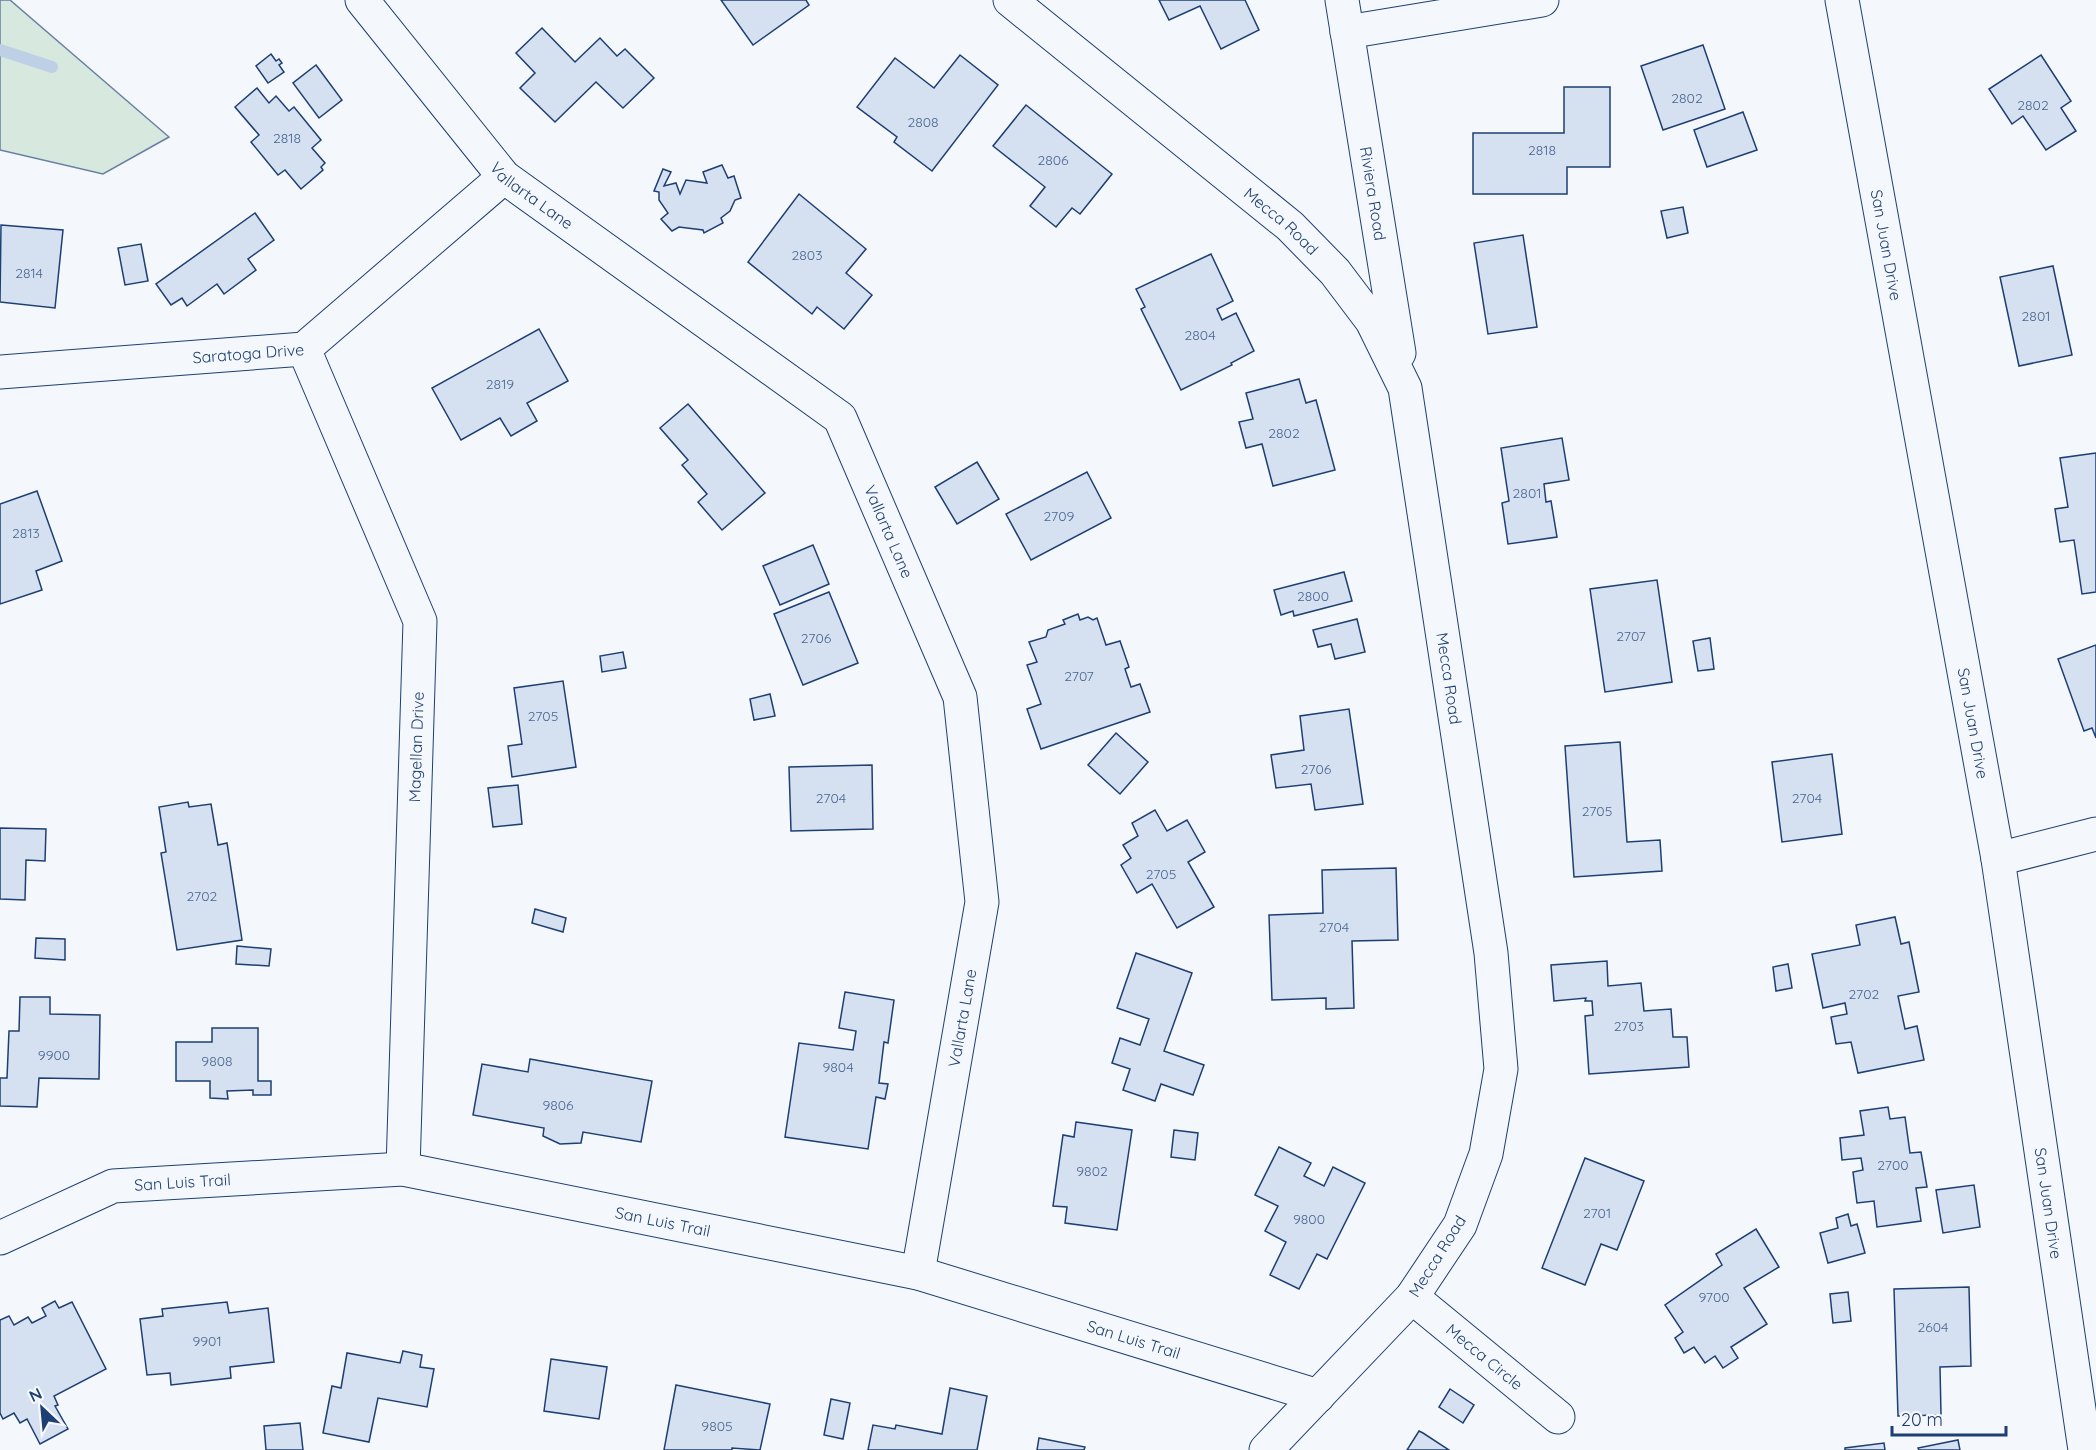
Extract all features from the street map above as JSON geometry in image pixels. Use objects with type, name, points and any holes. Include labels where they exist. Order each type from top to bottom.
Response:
[{"type":"street","name":"Vallarta Lane","points":[[362,0],[504,177],[840,418],[960,697],[982,902],[918,1274]]},
{"type":"street","name":"Mecca Road","points":[[1010,0],[1290,226],[1335,272],[1372,321],[1405,388],[1491,953],[1501,1069],[1486,1155],[1460,1225],[1412,1298],[1266,1450]]},
{"type":"street","points":[[1345,16],[1542,0]]},
{"type":"street","name":"San Juan Drive","points":[[1842,0],[1998,859],[2085,1450]]},
{"type":"street","name":"Riviera Road","points":[[1345,16],[1405,388]]},
{"type":"street","name":"Saratoga Drive","points":[[0,372],[304,349],[504,177]]},
{"type":"street","name":"Magellan Drive","points":[[304,349],[420,621],[403,1169]]},
{"type":"street","points":[[1998,859],[2096,834]]},
{"type":"street","name":"San Luis Trail","points":[[0,1238],[113,1186],[403,1169],[918,1274],[1318,1396]]},
{"type":"street","name":"Mecca Circle","points":[[1412,1298],[1558,1417]]},
{"type":"shaded area","points":[[0,0],[10,0],[169,137],[103,174],[0,150]]},
{"type":"building","points":[[721,0],[806,0],[809,5],[753,45]]},
{"type":"building","points":[[1159,0],[1245,0],[1259,30],[1221,49],[1200,6],[1169,20]]},
{"type":"building","points":[[542,28],[575,62],[600,38],[617,56],[625,49],[654,78],[623,108],[596,82],[555,122],[520,88],[535,73],[516,53]]},
{"type":"building","points":[[1703,45],[1725,109],[1663,130],[1641,66]]},
{"type":"building","points":[[271,54],[276,61],[279,59],[282,63],[279,65],[284,72],[268,83],[256,66]]},
{"type":"building","points":[[960,55],[998,85],[932,171],[894,142],[897,137],[857,107],[895,58],[934,88]]},
{"type":"building","points":[[2041,55],[2071,101],[2061,108],[2076,131],[2046,150],[2023,116],[2012,124],[1989,89]]},
{"type":"building","points":[[316,65],[342,100],[319,118],[293,83]]},
{"type":"building","points":[[1564,87],[1610,87],[1610,167],[1567,167],[1567,194],[1473,194],[1473,133],[1564,133]]},
{"type":"building","points":[[257,88],[269,103],[276,96],[289,111],[294,107],[321,140],[312,148],[325,163],[321,167],[323,170],[301,189],[285,170],[278,175],[251,142],[259,135],[235,107]]},
{"type":"building","points":[[1026,105],[1112,174],[1080,214],[1072,208],[1056,227],[1030,206],[1045,187],[993,146]]},
{"type":"building","points":[[1743,112],[1757,150],[1707,167],[1694,130]]},
{"type":"building","points":[[722,165],[728,178],[734,176],[741,198],[735,200],[730,211],[721,218],[723,223],[704,233],[703,230],[679,227],[672,231],[661,219],[668,213],[659,200],[659,192],[654,191],[663,169],[671,172],[664,186],[676,183],[680,194],[686,180],[707,183],[703,172]]},
{"type":"building","points":[[799,194],[866,249],[846,273],[872,295],[844,329],[817,307],[812,314],[748,262]]},
{"type":"building","points":[[1683,207],[1688,233],[1667,238],[1661,211]]},
{"type":"building","points":[[255,213],[274,240],[248,259],[256,270],[224,294],[217,284],[187,306],[182,298],[171,305],[156,284]]},
{"type":"building","points":[[1,225],[63,230],[55,308],[0,302]]},
{"type":"building","points":[[1523,235],[1537,327],[1488,334],[1474,243]]},
{"type":"building","points":[[141,244],[148,281],[125,285],[118,248]]},
{"type":"building","points":[[1211,254],[1233,301],[1217,309],[1222,320],[1236,313],[1254,351],[1231,363],[1232,365],[1181,390],[1141,309],[1145,307],[1136,289]]},
{"type":"building","points":[[2053,266],[2072,355],[2019,366],[2000,277]]},
{"type":"building","points":[[539,329],[568,381],[527,403],[537,421],[511,436],[500,418],[461,440],[432,388]]},
{"type":"building","points":[[1299,379],[1306,403],[1316,400],[1335,470],[1273,486],[1262,444],[1246,448],[1239,422],[1253,419],[1246,393]]},
{"type":"building","points":[[688,404],[765,493],[722,530],[698,502],[707,494],[682,465],[688,460],[660,428]]},
{"type":"building","points":[[1562,438],[1569,480],[1544,484],[1546,502],[1551,501],[1557,537],[1508,544],[1502,503],[1509,501],[1501,448]]},
{"type":"building","points":[[2096,453],[2096,592],[2082,594],[2074,540],[2060,542],[2055,509],[2068,507],[2060,458]]},
{"type":"building","points":[[977,462],[999,499],[957,524],[935,487]]},
{"type":"building","points":[[1087,472],[1111,518],[1031,560],[1006,514]]},
{"type":"building","points":[[37,491],[62,561],[36,571],[42,590],[0,604],[0,504]]},
{"type":"building","points":[[813,545],[829,584],[780,605],[763,566]]},
{"type":"building","points":[[1344,572],[1352,601],[1294,616],[1293,611],[1281,615],[1274,590]]},
{"type":"building","points":[[1657,580],[1672,682],[1605,692],[1590,589]]},
{"type":"building","points":[[829,592],[858,663],[803,685],[774,614]]},
{"type":"building","points":[[1078,614],[1080,620],[1088,617],[1093,620],[1097,618],[1106,645],[1120,641],[1129,667],[1125,669],[1131,687],[1140,684],[1150,712],[1041,749],[1027,709],[1041,704],[1027,665],[1037,662],[1029,642],[1046,637],[1048,630],[1065,624],[1063,620]]},
{"type":"building","points":[[1357,619],[1365,652],[1335,659],[1331,644],[1318,647],[1313,630]]},
{"type":"building","points":[[1710,638],[1714,669],[1698,671],[1693,641]]},
{"type":"building","points":[[2096,645],[2096,738],[2092,728],[2084,731],[2058,659]]},
{"type":"building","points":[[623,652],[626,668],[602,672],[600,656]]},
{"type":"building","points":[[563,681],[576,767],[512,777],[508,746],[522,744],[514,688]]},
{"type":"building","points":[[770,694],[775,716],[754,720],[750,699]]},
{"type":"building","points":[[1349,709],[1363,804],[1315,810],[1311,784],[1276,788],[1271,755],[1304,750],[1300,716]]},
{"type":"building","points":[[1116,733],[1148,762],[1120,794],[1088,765]]},
{"type":"building","points":[[1620,742],[1627,842],[1660,840],[1662,871],[1574,877],[1565,746]]},
{"type":"building","points":[[1832,754],[1842,834],[1782,842],[1772,762]]},
{"type":"building","points":[[872,765],[873,829],[791,831],[789,767]]},
{"type":"building","points":[[518,785],[522,824],[493,827],[488,788]]},
{"type":"building","points":[[188,802],[189,807],[211,804],[218,845],[227,843],[242,940],[177,950],[161,853],[166,852],[159,807]]},
{"type":"building","points":[[1155,810],[1167,831],[1187,820],[1205,852],[1188,862],[1214,907],[1177,928],[1152,884],[1137,893],[1121,865],[1131,858],[1123,845],[1138,836],[1132,823]]},
{"type":"building","points":[[0,828],[46,829],[45,861],[26,860],[25,900],[0,899]]},
{"type":"building","points":[[1396,868],[1398,940],[1352,941],[1354,1008],[1326,1009],[1326,998],[1272,1000],[1269,915],[1323,913],[1322,870]]},
{"type":"building","points":[[535,909],[566,918],[563,932],[532,923]]},
{"type":"building","points":[[1895,917],[1901,944],[1909,942],[1919,992],[1898,996],[1905,1029],[1917,1026],[1924,1060],[1858,1073],[1851,1042],[1836,1044],[1831,1017],[1847,1014],[1845,1003],[1823,1008],[1812,954],[1860,945],[1856,925]]},
{"type":"building","points":[[36,938],[65,939],[65,960],[35,958]]},
{"type":"building","points":[[237,946],[271,949],[269,966],[236,964]]},
{"type":"building","points":[[1136,953],[1192,973],[1164,1051],[1204,1065],[1193,1095],[1161,1084],[1155,1101],[1123,1090],[1130,1069],[1112,1063],[1120,1038],[1140,1045],[1149,1019],[1117,1008]]},
{"type":"building","points":[[1607,961],[1608,986],[1641,983],[1644,1011],[1671,1009],[1673,1037],[1687,1037],[1689,1067],[1589,1074],[1585,1016],[1593,1015],[1592,1001],[1585,1001],[1586,998],[1554,1001],[1551,965]]},
{"type":"building","points":[[1788,964],[1792,988],[1776,991],[1773,967]]},
{"type":"building","points":[[845,992],[894,1000],[888,1043],[884,1042],[879,1083],[888,1084],[885,1099],[876,1097],[868,1149],[785,1137],[799,1043],[853,1050],[856,1031],[839,1028]]},
{"type":"building","points":[[20,997],[50,997],[50,1014],[100,1015],[99,1079],[39,1078],[37,1107],[0,1106],[0,1078],[7,1078],[9,1031],[19,1031]]},
{"type":"building","points":[[212,1028],[258,1028],[258,1081],[271,1081],[271,1095],[253,1095],[253,1090],[227,1091],[228,1099],[210,1098],[210,1081],[176,1081],[176,1042],[212,1042]]},
{"type":"building","points":[[530,1059],[652,1081],[641,1142],[583,1132],[581,1143],[560,1144],[543,1136],[544,1128],[473,1115],[482,1064],[528,1072]]},
{"type":"building","points":[[1888,1107],[1890,1119],[1905,1117],[1910,1153],[1921,1152],[1927,1187],[1916,1188],[1921,1221],[1877,1227],[1874,1201],[1857,1203],[1853,1172],[1863,1170],[1861,1158],[1842,1160],[1840,1138],[1864,1135],[1860,1111]]},
{"type":"building","points":[[1076,1122],[1132,1130],[1117,1230],[1065,1223],[1067,1207],[1053,1206],[1063,1135],[1074,1137]]},
{"type":"building","points":[[1174,1130],[1198,1133],[1195,1160],[1171,1157]]},
{"type":"building","points":[[1279,1147],[1311,1163],[1304,1176],[1324,1186],[1333,1167],[1365,1183],[1327,1259],[1317,1254],[1299,1289],[1270,1275],[1286,1242],[1265,1231],[1278,1206],[1255,1195]]},
{"type":"building","points":[[1585,1158],[1644,1181],[1617,1250],[1601,1244],[1585,1285],[1542,1268]]},
{"type":"building","points":[[1974,1185],[1980,1227],[1943,1233],[1936,1190]]},
{"type":"building","points":[[1848,1214],[1851,1226],[1857,1224],[1865,1253],[1828,1263],[1820,1233],[1838,1228],[1836,1218]]},
{"type":"building","points":[[1756,1229],[1779,1267],[1744,1288],[1767,1324],[1731,1347],[1738,1358],[1723,1368],[1715,1356],[1705,1363],[1694,1347],[1684,1353],[1675,1338],[1683,1332],[1665,1305],[1722,1265],[1716,1254]]},
{"type":"building","points":[[1969,1287],[1971,1366],[1940,1367],[1941,1415],[1898,1416],[1894,1289]]},
{"type":"building","points":[[1848,1292],[1851,1321],[1833,1323],[1830,1294]]},
{"type":"building","points":[[55,1301],[59,1308],[72,1302],[106,1369],[54,1396],[58,1405],[55,1406],[68,1429],[40,1444],[27,1419],[20,1423],[14,1413],[3,1419],[0,1413],[0,1320],[9,1316],[14,1325],[28,1317],[32,1323],[46,1316],[42,1308]]},
{"type":"building","points":[[227,1302],[229,1313],[268,1308],[274,1362],[230,1367],[231,1378],[171,1385],[170,1373],[147,1375],[140,1319],[163,1316],[162,1309]]},
{"type":"building","points":[[403,1351],[422,1355],[420,1367],[434,1369],[427,1407],[378,1398],[369,1442],[323,1433],[332,1386],[341,1388],[347,1353],[400,1363]]},
{"type":"building","points":[[551,1359],[607,1367],[599,1419],[544,1411]]},
{"type":"building","points":[[676,1385],[770,1404],[760,1450],[732,1448],[732,1450],[664,1450]]},
{"type":"building","points":[[950,1388],[987,1396],[977,1450],[868,1450],[873,1425],[895,1429],[896,1425],[942,1434]]},
{"type":"building","points":[[1450,1389],[1474,1405],[1463,1423],[1439,1407]]},
{"type":"building","points":[[831,1399],[850,1403],[843,1439],[824,1435]]},
{"type":"building","points":[[300,1423],[303,1450],[266,1450],[264,1426]]},
{"type":"building","points":[[1419,1431],[1423,1433],[1449,1450],[1407,1450]]},
{"type":"building","points":[[1039,1438],[1085,1447],[1084,1450],[1037,1450]]},
{"type":"building","points":[[1958,1440],[1960,1450],[1919,1450],[1918,1448]]},
{"type":"building","points":[[1884,1443],[1885,1450],[1845,1450],[1845,1448]]},
{"type":"waterway","points":[[0,50],[52,67]]}]
